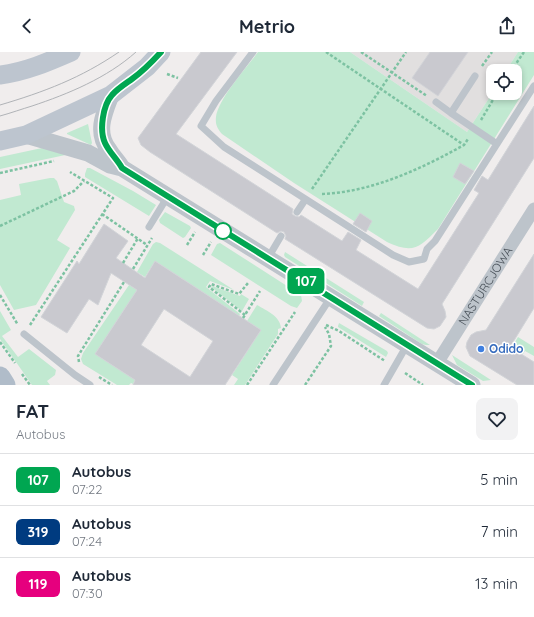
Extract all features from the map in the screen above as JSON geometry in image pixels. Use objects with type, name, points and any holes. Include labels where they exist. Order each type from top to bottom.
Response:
[{"type":"main road","points":[[0,75],[13,74],[70,52]]},
{"type":"main road","points":[[0,141],[26,135],[112,95],[147,67],[161,52]]},
{"type":"main road","points":[[0,378],[5,385]]},
{"type":"street","points":[[112,95],[103,119],[102,134],[107,147],[122,168]]},
{"type":"street","points":[[26,135],[85,152],[110,165],[122,168],[472,385]]},
{"type":"street","name":"NASTURCJOWA","points":[[437,363],[534,209]]},
{"type":"lane","points":[[253,52],[216,101],[202,126],[224,147],[307,197],[393,255],[409,262],[424,259],[427,249],[435,241],[534,86]]},
{"type":"lane","points":[[451,113],[475,76]]},
{"type":"lane","points":[[436,102],[497,144]]},
{"type":"lane","points":[[149,227],[168,196]]},
{"type":"lane","points":[[297,212],[307,197]]},
{"type":"lane","points":[[268,258],[281,236]]},
{"type":"lane","points":[[273,385],[331,297]]},
{"type":"lane","points":[[24,334],[74,375],[90,385]]},
{"type":"lane","points":[[384,385],[407,345]]},
{"type":"path","points":[[326,52],[381,90]]},
{"type":"path","points":[[361,52],[436,102]]},
{"type":"path","points":[[307,197],[406,52]]},
{"type":"path","points":[[475,76],[492,52]]},
{"type":"path","points":[[516,64],[524,52]]},
{"type":"path","points":[[167,74],[178,78]]},
{"type":"path","points":[[307,197],[338,194],[364,189],[410,172],[439,159],[464,145]]},
{"type":"path","points":[[0,173],[60,160]]},
{"type":"path","points":[[0,295],[24,334],[113,198],[70,172]]},
{"type":"path","points":[[0,226],[74,191],[84,181]]},
{"type":"path","points":[[102,214],[148,245]]},
{"type":"path","points":[[187,245],[198,228]]},
{"type":"path","points":[[133,269],[155,233]]},
{"type":"path","points":[[123,263],[138,238]]},
{"type":"path","points":[[203,255],[214,238]]},
{"type":"path","points":[[78,361],[78,356],[124,282]]},
{"type":"path","points":[[248,283],[239,294],[211,284],[209,287],[244,317],[260,291]]},
{"type":"path","points":[[247,385],[295,312]]},
{"type":"path","points":[[305,385],[331,346],[329,334],[324,324],[338,331],[418,384],[423,385]]},
{"type":"shaded area","points":[[350,52],[518,52],[510,64],[486,64],[486,100],[488,100],[467,132]]},
{"type":"green space","points":[[258,52],[350,52],[467,132],[488,100],[518,100],[438,229],[420,245],[410,248],[403,248],[387,242],[294,183],[222,134],[217,127],[216,122],[218,110],[227,92]]},
{"type":"green space","points":[[518,52],[534,52],[534,75],[522,94],[522,64],[510,64]]},
{"type":"green space","points":[[88,124],[92,143],[91,145],[67,134],[67,133]]},
{"type":"green space","points":[[42,148],[70,154],[0,169],[0,157]]},
{"type":"green space","points":[[87,168],[90,168],[133,191],[156,205],[149,216],[85,177]]},
{"type":"green space","points":[[54,178],[57,181],[64,202],[74,206],[75,210],[57,240],[70,248],[36,305],[14,310],[0,285],[0,200],[21,195],[19,184]]},
{"type":"green space","points":[[165,212],[190,226],[191,228],[185,237],[183,238],[160,223],[159,220]]},
{"type":"green space","points":[[156,242],[160,243],[234,290],[210,281],[206,287],[240,314],[239,316],[155,261],[145,277],[137,272],[153,244]]},
{"type":"green space","points":[[220,243],[301,295],[302,301],[297,308],[291,306],[211,255],[217,244]]},
{"type":"green space","points":[[285,252],[364,302],[362,306],[285,257]]},
{"type":"green space","points":[[129,285],[137,290],[95,354],[135,380],[133,384],[117,385],[83,364],[81,359],[83,353]]},
{"type":"green space","points":[[212,286],[240,296],[241,294],[249,299],[242,311],[211,287]]},
{"type":"green space","points":[[257,305],[276,317],[281,328],[278,329],[278,334],[245,385],[234,385],[238,379],[232,375],[261,330],[247,321]]},
{"type":"green space","points":[[0,311],[11,330],[2,336],[18,357],[29,349],[56,370],[55,375],[47,381],[50,385],[32,385],[0,339]]},
{"type":"green space","points":[[381,313],[430,345],[422,344],[379,316]]},
{"type":"green space","points":[[339,323],[387,351],[388,353],[386,357],[338,327]]},
{"type":"green space","points":[[518,337],[534,347],[534,356],[525,351],[523,354],[512,347]]},
{"type":"green space","points":[[452,355],[491,380],[483,381],[457,365]]},
{"type":"building","points":[[201,52],[237,52],[176,134],[293,209],[292,214],[295,216],[299,217],[301,215],[342,241],[348,232],[361,240],[356,250],[418,289],[479,193],[474,190],[482,176],[488,180],[534,106],[534,158],[442,304],[446,317],[440,326],[434,329],[427,328],[285,239],[286,236],[284,232],[281,231],[277,233],[141,145],[138,138]]},
{"type":"building","points":[[430,52],[468,52],[438,96],[412,78]]},
{"type":"building","points":[[460,163],[474,171],[465,184],[453,177]]},
{"type":"building","points":[[360,213],[372,221],[366,232],[353,224]]},
{"type":"building","points":[[104,224],[128,241],[116,258],[145,278],[155,261],[261,330],[225,385],[133,385],[135,380],[95,354],[137,290],[111,273],[98,305],[89,299],[67,333],[41,317],[77,261],[79,264]],"holes":[[[164,309],[213,341],[190,377],[141,345]]]},
{"type":"building","points":[[534,254],[534,308],[510,347],[534,362],[534,385],[517,385],[470,356],[466,347],[471,335],[476,332],[486,330]]},
{"type":"tram line","points":[[0,105],[32,95],[76,77],[119,52]]},
{"type":"tram line","points":[[0,116],[46,101],[87,84],[113,70],[136,52]]},
{"type":"bus line","name":"107","points":[[161,52],[147,67],[112,95],[106,107],[102,124],[102,134],[108,150],[122,168],[472,385]]},
{"type":"place","name":"Odido","points":[[481,349]]}]
